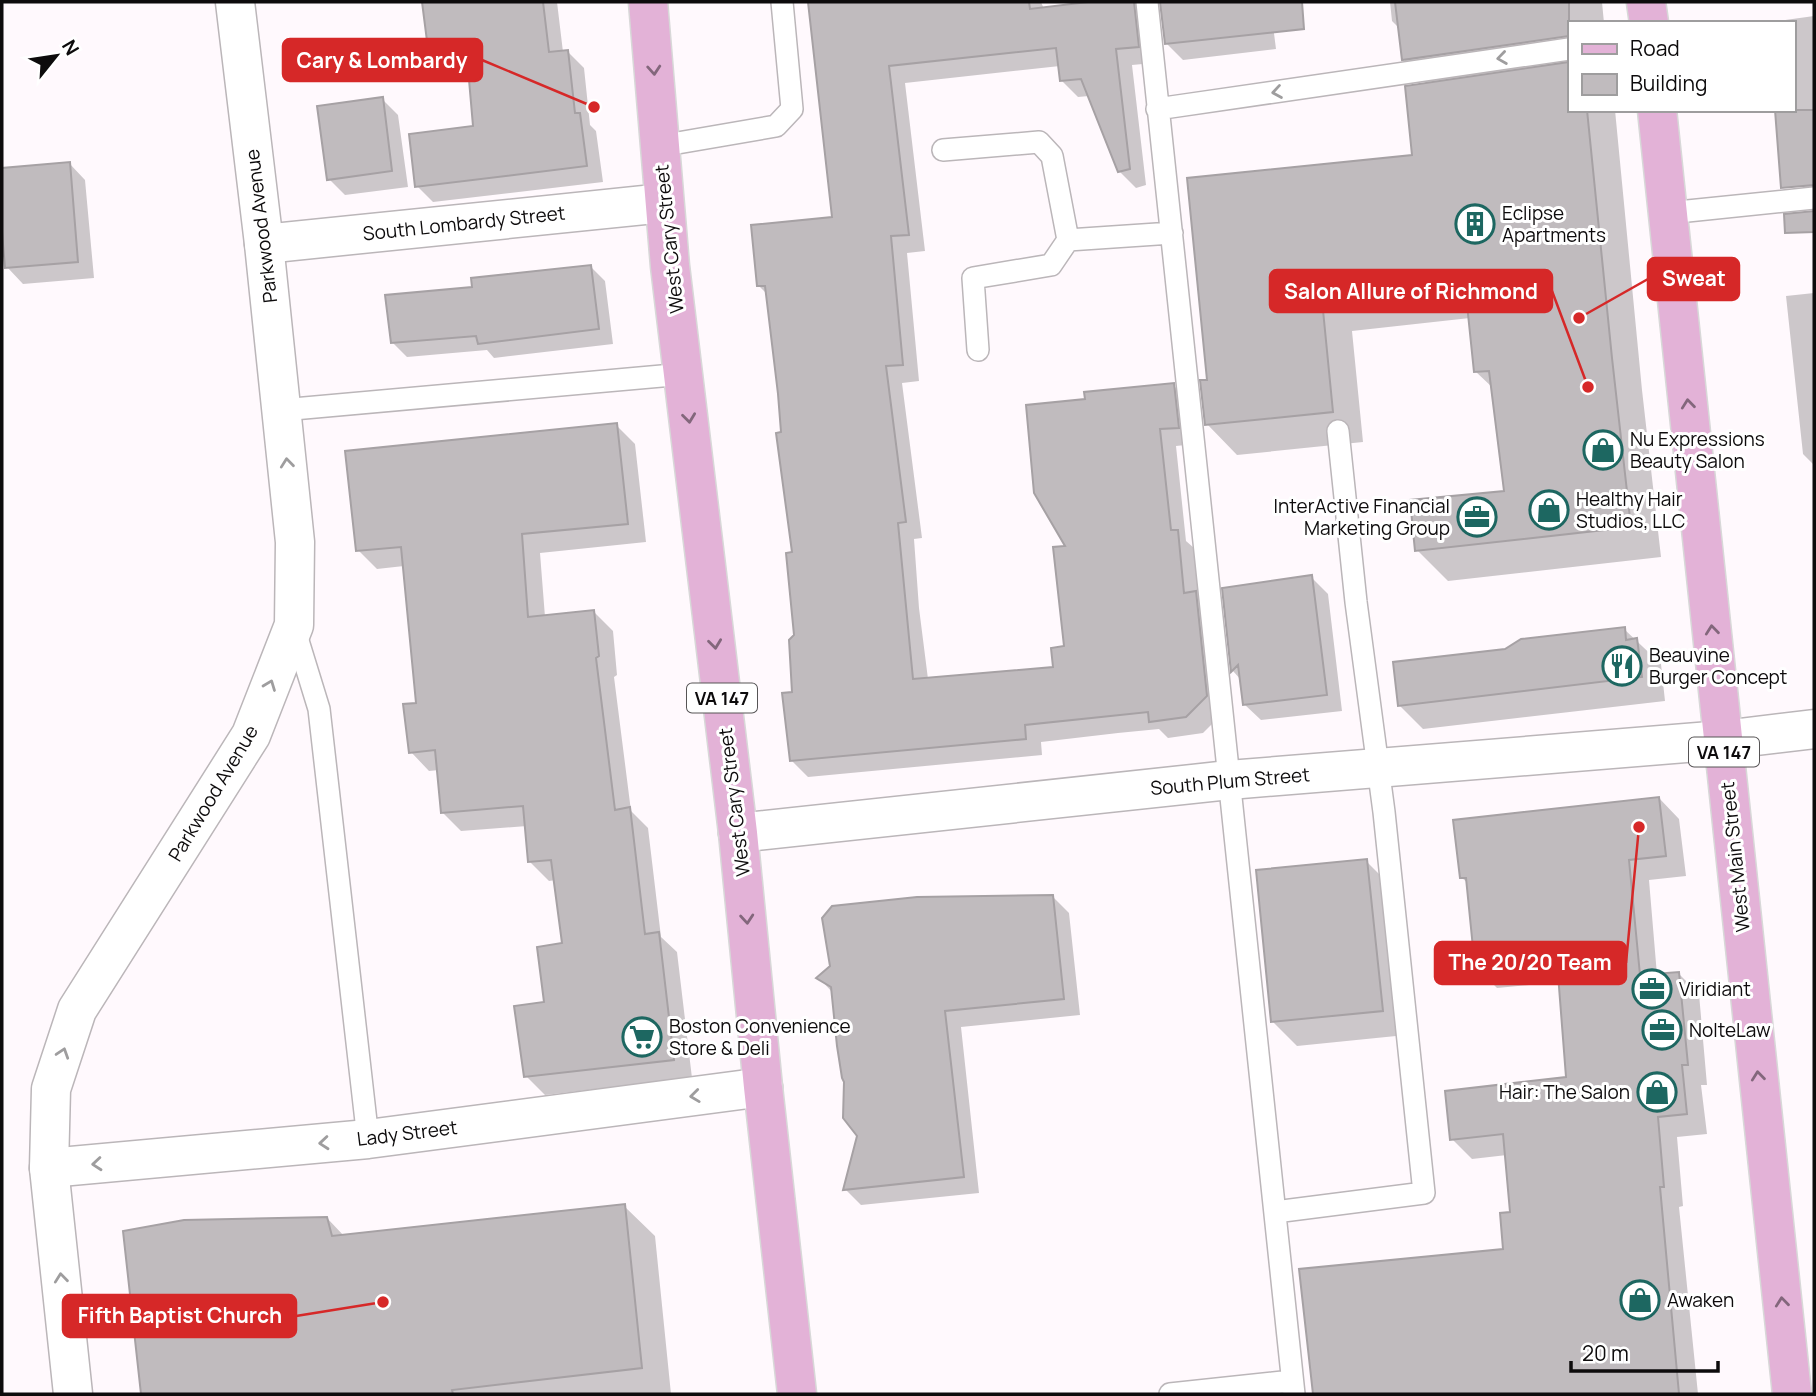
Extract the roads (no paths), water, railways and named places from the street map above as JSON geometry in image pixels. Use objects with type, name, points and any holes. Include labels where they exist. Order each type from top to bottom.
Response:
[{"type":"main road","name":"West Cary Street","points":[[648,2],[664,203],[738,832],[797,1394]]},
{"type":"main road","points":[[1646,2],[1648,21]]},
{"type":"main road","name":"West Main Street","points":[[1657,112],[1792,1394]]},
{"type":"street","name":"Parkwood Avenue","points":[[73,1394],[49,1168],[51,1090],[77,1010],[251,735],[294,625],[295,542],[235,2]]},
{"type":"street","name":"South Lombardy Street","points":[[264,244],[664,203]]},
{"type":"street","name":"South Plum Street","points":[[738,832],[1230,780],[1723,740],[1814,729]]},
{"type":"street","name":"Lady Street","points":[[49,1168],[369,1139],[763,1087]]},
{"type":"lane","points":[[660,146],[776,125],[792,109],[782,2]]},
{"type":"lane","points":[[1147,2],[1293,1388],[1170,1394]]},
{"type":"lane","points":[[1157,109],[1568,49]]},
{"type":"lane","points":[[943,150],[1039,142],[1052,156],[1068,240],[1051,265],[973,278],[978,350]]},
{"type":"lane","points":[[1668,213],[1814,198]]},
{"type":"lane","points":[[1068,240],[1172,233]]},
{"type":"lane","points":[[282,410],[684,374]]},
{"type":"lane","points":[[1275,1212],[1424,1193],[1379,769],[1356,602],[1338,431]]},
{"type":"lane","points":[[294,625],[319,709],[369,1139]]},
{"type":"place","name":"Cary & Lombardy","points":[[594,107]]},
{"type":"place","name":"Eclipse Apartments","points":[[1475,224]]},
{"type":"place","name":"Sweat","points":[[1579,318]]},
{"type":"place","name":"Salon Allure of Richmond","points":[[1588,387]]},
{"type":"place","name":"Nu Expressions Beauty Salon","points":[[1603,450]]},
{"type":"place","name":"Healthy Hair Studios, LLC","points":[[1549,510]]},
{"type":"place","name":"InterActive Financial Marketing Group","points":[[1477,517]]},
{"type":"place","name":"Beauvine Burger Concept","points":[[1622,666]]},
{"type":"place","name":"The 20/20 Team","points":[[1639,827]]},
{"type":"place","name":"Viridiant","points":[[1652,989]]},
{"type":"place","name":"NolteLaw","points":[[1662,1030]]},
{"type":"place","name":"Boston Convenience Store & Deli","points":[[642,1037]]},
{"type":"place","name":"Hair: The Salon","points":[[1657,1092]]},
{"type":"place","name":"Awaken","points":[[1640,1300]]},
{"type":"place","name":"Fifth Baptist Church","points":[[383,1302]]}]
